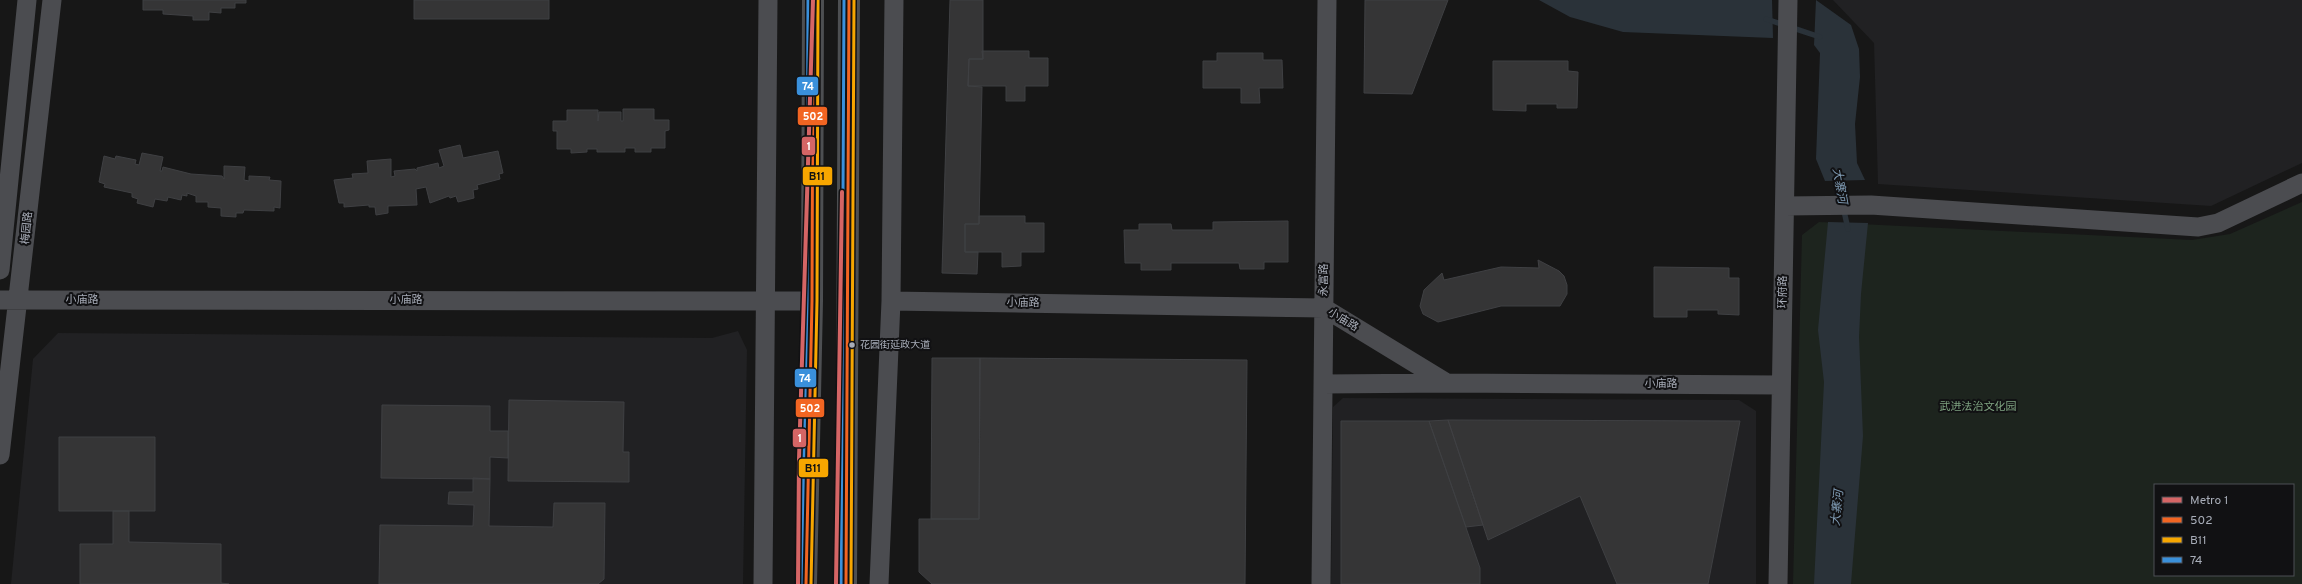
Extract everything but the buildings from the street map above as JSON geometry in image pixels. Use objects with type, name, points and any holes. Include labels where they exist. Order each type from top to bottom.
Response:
[{"type":"main road","points":[[806,584],[812,301],[813,0]]},
{"type":"main road","points":[[846,584],[849,0]]},
{"type":"street","name":"梅园路","points":[[0,270],[27,0]]},
{"type":"street","name":"梅园路","points":[[0,455],[19,300],[52,0]]},
{"type":"street","points":[[763,584],[764,301],[768,0]]},
{"type":"street","points":[[879,584],[891,301],[894,0]]},
{"type":"street","name":"永富路","points":[[1321,584],[1327,0]]},
{"type":"street","name":"环府路","points":[[1778,584],[1788,3]]},
{"type":"street","points":[[1785,206],[1871,205],[2198,226],[2218,223],[2302,183]]},
{"type":"street","name":"小庙路","points":[[0,300],[812,301]]},
{"type":"street","name":"小庙路","points":[[891,301],[1324,308],[1447,383],[1781,385]]},
{"type":"street","points":[[1323,384],[1447,383]]},
{"type":"shaded area","points":[[1833,0],[2302,0],[2302,163],[2211,206],[1878,184],[1874,43]]},
{"type":"shaded area","points":[[738,331],[747,350],[743,584],[11,584],[33,359],[58,333],[712,338]]},
{"type":"shaded area","points":[[1343,398],[1739,400],[1756,411],[1756,584],[1331,584],[1333,407]]},
{"type":"green space","name":"武进法治文化园","points":[[2302,202],[2302,584],[1793,584],[1802,235],[1819,222],[2192,240],[2230,234]]},
{"type":"water","points":[[1539,0],[1772,0],[1773,38],[1623,32],[1570,17]]},
{"type":"water","points":[[1816,0],[1851,25],[1859,49],[1860,77],[1855,124],[1857,163],[1865,180],[1825,181],[1816,159],[1820,53],[1814,45]]},
{"type":"water","points":[[1828,222],[1868,223],[1861,294],[1859,337],[1863,436],[1851,584],[1814,584],[1824,382],[1818,330]]},
{"type":"waterway","name":"大寨河","points":[[1766,19],[1820,37]]},
{"type":"waterway","name":"大寨河","points":[[1836,175],[1848,229]]},
{"type":"metro line","name":"1","points":[[798,584],[799,459],[813,0]]},
{"type":"metro line","name":"1","points":[[836,584],[842,192]]},
{"type":"transit line","name":"74","points":[[801,584],[807,301],[808,0]]},
{"type":"transit line","name":"502","points":[[806,584],[812,301],[813,0]]},
{"type":"transit line","name":"B11","points":[[811,584],[817,301],[818,0]]},
{"type":"transit line","name":"74","points":[[841,584],[844,0]]},
{"type":"transit line","name":"502","points":[[846,584],[849,0]]},
{"type":"transit line","name":"B11","points":[[851,584],[854,0]]},
{"type":"place","name":"花园街延政大道","points":[[852,345]]}]
